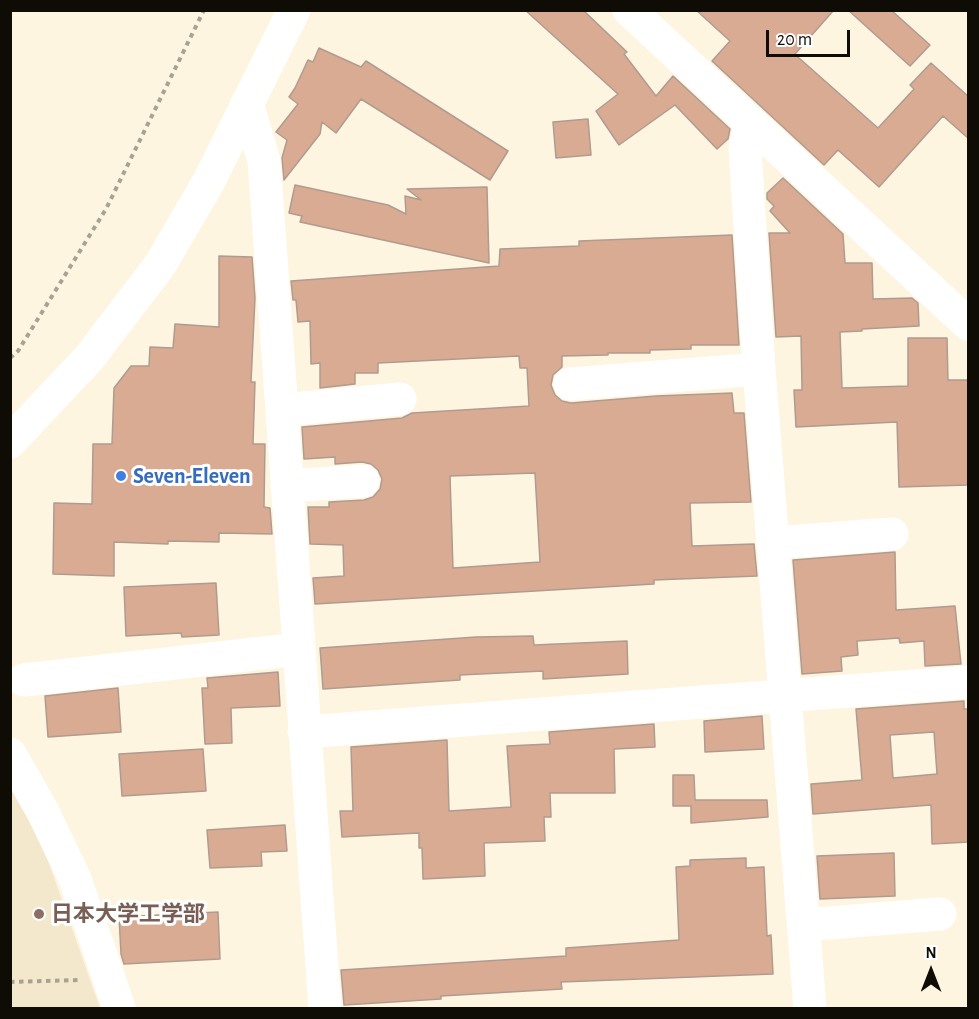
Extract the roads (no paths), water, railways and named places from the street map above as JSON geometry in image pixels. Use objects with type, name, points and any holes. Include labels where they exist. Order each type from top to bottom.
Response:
[{"type":"street","points":[[10,442],[89,358],[160,265],[209,181],[294,10]]},
{"type":"street","points":[[629,10],[969,324]]},
{"type":"street","points":[[247,103],[264,161],[325,1008]]},
{"type":"street","points":[[750,124],[745,149],[759,369],[810,1008]]},
{"type":"street","points":[[570,384],[759,369]]},
{"type":"street","points":[[282,410],[400,399]]},
{"type":"street","points":[[287,486],[363,481]]},
{"type":"street","points":[[773,543],[892,534]]},
{"type":"street","points":[[24,681],[299,649]]},
{"type":"street","points":[[304,732],[784,694],[969,682]]},
{"type":"street","points":[[10,754],[43,812],[75,879],[119,1008]]},
{"type":"street","points":[[804,925],[940,914]]},
{"type":"place","name":"Seven-Eleven","points":[[121,476]]},
{"type":"place","name":"日本大学工学部","points":[[39,914]]}]
